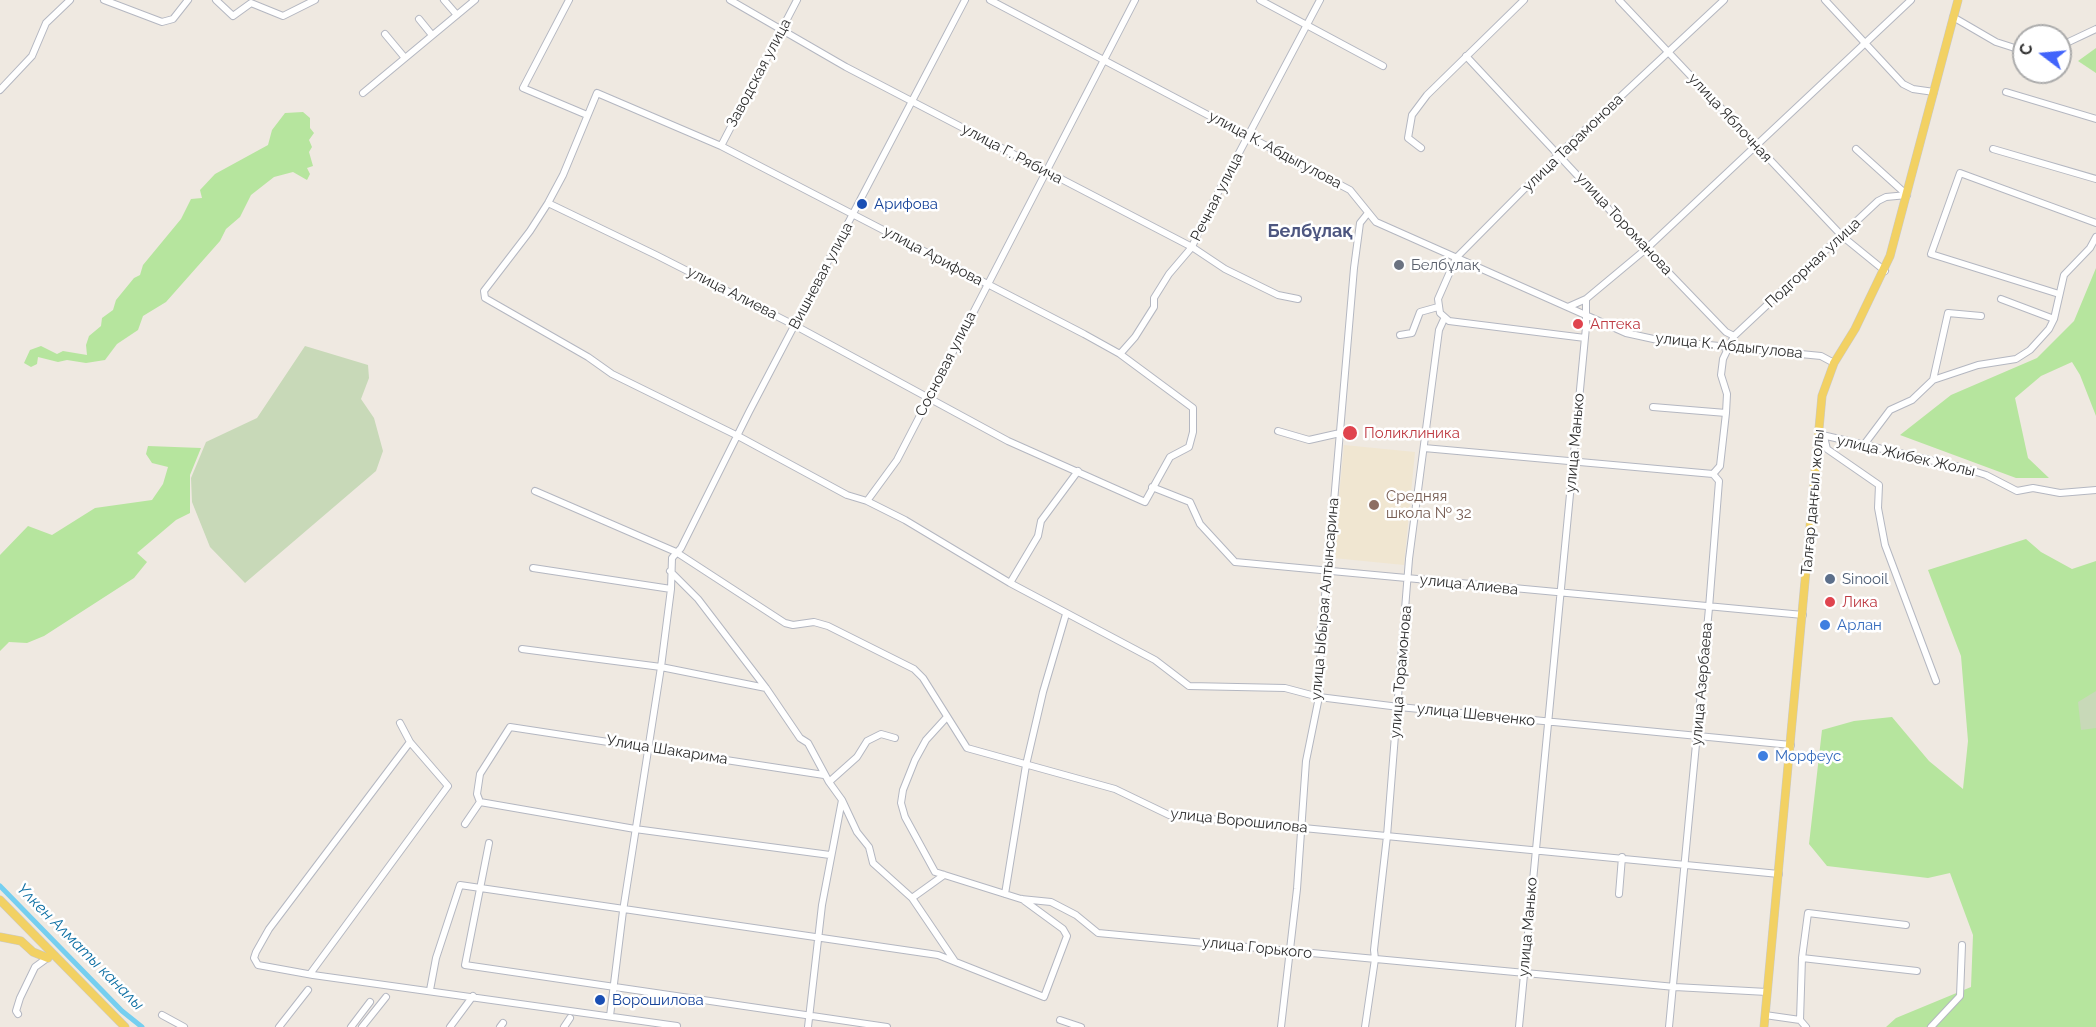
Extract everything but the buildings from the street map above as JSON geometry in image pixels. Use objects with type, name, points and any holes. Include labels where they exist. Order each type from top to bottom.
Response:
[{"type":"main road","name":"Талғар даңғыл жолы","points":[[1764,1027],[1821,435],[1822,396],[1834,363],[1855,329],[1885,271],[1959,1]]},
{"type":"main road","points":[[0,900],[50,956],[125,1027]]},
{"type":"main road","points":[[0,937],[21,941],[33,952],[50,956]]},
{"type":"street","points":[[0,90],[32,56],[46,23],[70,0]]},
{"type":"street","points":[[104,0],[162,22],[173,19],[188,0]]},
{"type":"street","points":[[216,0],[233,16],[251,3],[283,15],[315,0]]},
{"type":"street","points":[[444,0],[457,15]]},
{"type":"street","points":[[363,93],[475,0]]},
{"type":"street","points":[[548,203],[563,175],[587,115],[523,88],[569,0]]},
{"type":"street","name":"улица Г. Рябича","points":[[730,0],[912,102],[1192,247],[1225,269],[1278,295],[1298,299]]},
{"type":"street","name":"Заводская улица","points":[[721,146],[797,0]]},
{"type":"street","name":"Вишневая улица","points":[[670,571],[672,558],[681,548],[794,325],[965,0]]},
{"type":"street","name":"улица К. Абдыгулова","points":[[990,0],[1350,190],[1376,222],[1626,333],[1658,340],[1821,356],[1834,363]]},
{"type":"street","name":"Сосновая улица","points":[[867,501],[897,460],[1135,0]]},
{"type":"street","points":[[1260,0],[1383,66]]},
{"type":"street","name":"Речная улица","points":[[1120,354],[1154,307],[1154,298],[1169,274],[1192,247],[1204,219],[1320,0]]},
{"type":"street","name":"улица Яблочная","points":[[1619,0],[1842,236],[1885,271]]},
{"type":"street","name":"улица Тарамонова","points":[[1438,308],[1438,299],[1456,258],[1559,154],[1725,0]]},
{"type":"street","points":[[1825,0],[1908,87],[1934,92]]},
{"type":"street","points":[[1568,307],[1586,299],[1646,249],[1911,0]]},
{"type":"street","points":[[1421,148],[1408,138],[1412,115],[1427,95],[1522,1]]},
{"type":"street","points":[[1953,17],[1996,42],[2012,47]]},
{"type":"street","points":[[419,19],[432,35]]},
{"type":"street","points":[[2072,40],[2096,29]]},
{"type":"street","points":[[385,34],[405,58]]},
{"type":"street","name":"улица Тороманова","points":[[1466,56],[1646,249],[1726,332],[1734,336]]},
{"type":"street","points":[[2006,92],[2096,119]]},
{"type":"street","name":"улица Арифова","points":[[587,115],[597,93],[721,146],[1120,354],[1193,408],[1193,432],[1189,447],[1170,457],[1152,487]]},
{"type":"street","points":[[1856,149],[1907,195]]},
{"type":"street","points":[[1993,149],[2096,179]]},
{"type":"street","points":[[2059,294],[1931,254],[1960,173],[2096,223]]},
{"type":"street","name":"Подгорная улица","points":[[1728,347],[1734,336],[1882,198],[1907,195]]},
{"type":"street","name":"улица Алиева","points":[[548,203],[794,325],[929,396],[1008,441],[1145,502],[1152,487],[1190,502],[1200,524],[1235,562],[1803,615]]},
{"type":"street","name":"улица Шевченко","points":[[548,203],[530,231],[484,291],[485,298],[588,357],[612,374],[738,436],[847,495],[867,501],[905,520],[1010,583],[1155,660],[1189,686],[1285,688],[1319,697],[1399,707],[1791,745]]},
{"type":"street","name":"улица Ыбырая Алтынсарина","points":[[1281,1027],[1297,889],[1300,827],[1308,750],[1319,697],[1321,662],[1319,642],[1328,572],[1354,268],[1360,223],[1368,213]]},
{"type":"street","points":[[1391,238],[1394,230]]},
{"type":"street","points":[[1863,446],[1890,410],[1912,400],[1933,380],[1978,365],[2016,359],[2041,340],[2054,318],[2064,275],[2090,248],[2096,237]]},
{"type":"street","name":"улица Манько","points":[[1518,1027],[1574,462],[1585,338],[1586,299]]},
{"type":"street","points":[[2001,299],[2054,318]]},
{"type":"street","points":[[1400,335],[1412,333],[1420,312],[1438,308],[1444,319],[1458,323],[1585,338]]},
{"type":"street","points":[[1933,380],[1948,313],[1981,316]]},
{"type":"street","name":"улица Торамонова","points":[[1365,1027],[1375,959],[1374,950],[1387,836],[1408,579],[1439,330],[1444,319]]},
{"type":"street","name":"улица Азербаева","points":[[1669,1027],[1675,987],[1709,608],[1719,481],[1713,474],[1720,466],[1726,413],[1727,394],[1721,375],[1728,347]]},
{"type":"street","points":[[1653,407],[1726,413]]},
{"type":"street","points":[[1278,431],[1309,440],[1340,433]]},
{"type":"street","points":[[1821,435],[1827,449],[1879,485],[1878,508],[1885,545],[1936,681]]},
{"type":"street","name":"улица Жибек Жолы","points":[[1821,435],[1863,446],[1913,454],[1964,468],[1986,475],[2018,491],[2029,488],[2060,493],[2096,490]]},
{"type":"street","points":[[1424,448],[1713,474]]},
{"type":"street","points":[[1010,583],[1038,536],[1041,521],[1078,471]]},
{"type":"street","name":"улица Ворошилова","points":[[535,491],[676,552],[785,623],[793,625],[814,622],[828,626],[914,669],[923,678],[946,718],[967,748],[1115,789],[1169,815],[1685,863],[1779,874]]},
{"type":"street","points":[[533,568],[671,589]]},
{"type":"street","points":[[610,1016],[647,746],[661,667],[671,589],[670,571]]},
{"type":"street","points":[[670,571],[698,599],[766,688],[800,738],[808,743],[824,775],[842,800],[857,832],[869,847],[873,862],[912,898],[954,961]]},
{"type":"street","points":[[1005,894],[1026,765],[1043,692],[1066,614]]},
{"type":"street","points":[[522,649],[661,667],[766,688]]},
{"type":"street","points":[[944,875],[935,872],[905,817],[901,803],[903,790],[915,760],[926,740],[946,718]]},
{"type":"street","points":[[310,974],[448,786],[410,742],[400,723]]},
{"type":"street","name":"Улица Шакарима","points":[[480,802],[477,794],[480,774],[510,727],[647,746],[824,775]]},
{"type":"street","points":[[829,782],[857,758],[867,741],[882,734],[895,738]]},
{"type":"street","points":[[410,742],[269,929],[256,951],[254,958],[258,965],[677,1026]]},
{"type":"street","points":[[808,1027],[830,855],[842,800]]},
{"type":"street","points":[[465,824],[480,802],[635,829],[830,855]]},
{"type":"street","points":[[489,843],[478,889],[465,965],[887,1027]]},
{"type":"street","points":[[1619,894],[1622,857]]},
{"type":"street","points":[[912,898],[944,875]]},
{"type":"street","name":"улица Горького","points":[[944,875],[1005,894],[1062,906],[1098,933],[1675,987],[1767,992]]},
{"type":"street","points":[[430,990],[436,958],[460,885],[623,911],[820,936],[938,955],[1044,996],[1047,994],[1067,936],[1063,928],[1021,898]]},
{"type":"street","points":[[1800,1020],[1802,958],[1808,913],[1906,925]]},
{"type":"street","points":[[1932,1027],[1960,996],[1962,945]]},
{"type":"street","points":[[18,1014],[20,998],[35,968],[50,956]]},
{"type":"street","points":[[1802,958],[1917,971]]},
{"type":"street","points":[[279,1027],[308,990]]},
{"type":"street","points":[[450,1027],[472,996]]},
{"type":"street","points":[[362,1027],[386,997]]},
{"type":"street","points":[[351,1027],[370,1002]]},
{"type":"street","points":[[162,1015],[184,1027]]},
{"type":"street","points":[[1765,1015],[1800,1020],[1806,1027]]},
{"type":"street","points":[[564,1027],[570,1018]]},
{"type":"street","points":[[1060,1020],[1081,1027]]},
{"type":"shaded area","name":"Средняя школа № 32","points":[[1344,445],[1415,452],[1404,565],[1333,558]]},
{"type":"green space","points":[[2096,48],[2096,73],[2078,61]]},
{"type":"green space","points":[[303,112],[310,118],[310,128],[314,133],[309,140],[312,147],[309,152],[313,166],[307,168],[310,174],[307,180],[293,172],[274,177],[251,195],[240,217],[226,229],[220,241],[166,302],[143,316],[138,330],[117,344],[105,360],[86,363],[67,360],[58,362],[38,357],[37,364],[31,367],[24,363],[30,350],[41,346],[57,354],[63,351],[87,355],[86,345],[89,336],[101,326],[102,318],[113,310],[116,300],[134,278],[140,275],[143,265],[181,219],[191,199],[202,198],[200,190],[215,174],[268,145],[272,130],[285,113]]},
{"type":"green space","points":[[2096,268],[2096,416],[2080,375],[2072,362],[2041,376],[2015,398],[2028,458],[2049,478],[2016,478],[1900,435],[1951,395],[2037,358],[2074,321]]},
{"type":"green space","points":[[305,346],[368,365],[369,378],[361,399],[374,418],[383,451],[376,471],[245,583],[210,547],[192,502],[191,478],[206,442],[257,418]]},
{"type":"green space","points":[[148,446],[201,448],[190,475],[190,513],[176,520],[137,553],[147,562],[134,578],[44,636],[27,643],[9,642],[0,651],[0,555],[28,526],[52,535],[95,508],[152,500],[163,484],[168,467],[152,463],[146,454]]},
{"type":"green space","points":[[2026,539],[2041,552],[2072,569],[2096,561],[2096,1027],[1886,1027],[1896,1018],[1971,987],[1973,935],[1950,873],[1928,878],[1827,866],[1809,844],[1822,730],[1854,721],[1892,717],[1929,761],[1963,789],[1968,741],[1961,656],[1928,570]]},
{"type":"green space","points":[[2096,691],[2096,728],[2081,730],[2078,702]]},
{"type":"waterway","name":"Үлкен Алматы каналы","points":[[0,886],[122,1011],[142,1027]]},
{"type":"place","name":"Арифова","points":[[862,204]]},
{"type":"place","name":"Белбұлақ","points":[[1399,265]]},
{"type":"place","name":"Аптека","points":[[1578,324]]},
{"type":"place","name":"Поликлиника","points":[[1350,433]]},
{"type":"place","name":"Средняя школа № 32","points":[[1374,505]]},
{"type":"place","name":"Sinooil","points":[[1830,579]]},
{"type":"place","name":"Лика","points":[[1830,602]]},
{"type":"place","name":"Арлан","points":[[1825,625]]},
{"type":"place","name":"Морфеус","points":[[1763,756]]},
{"type":"place","name":"Ворошилова","points":[[600,1000]]},
{"type":"district","name":"Белбұлақ","points":[[1310,232]]}]
